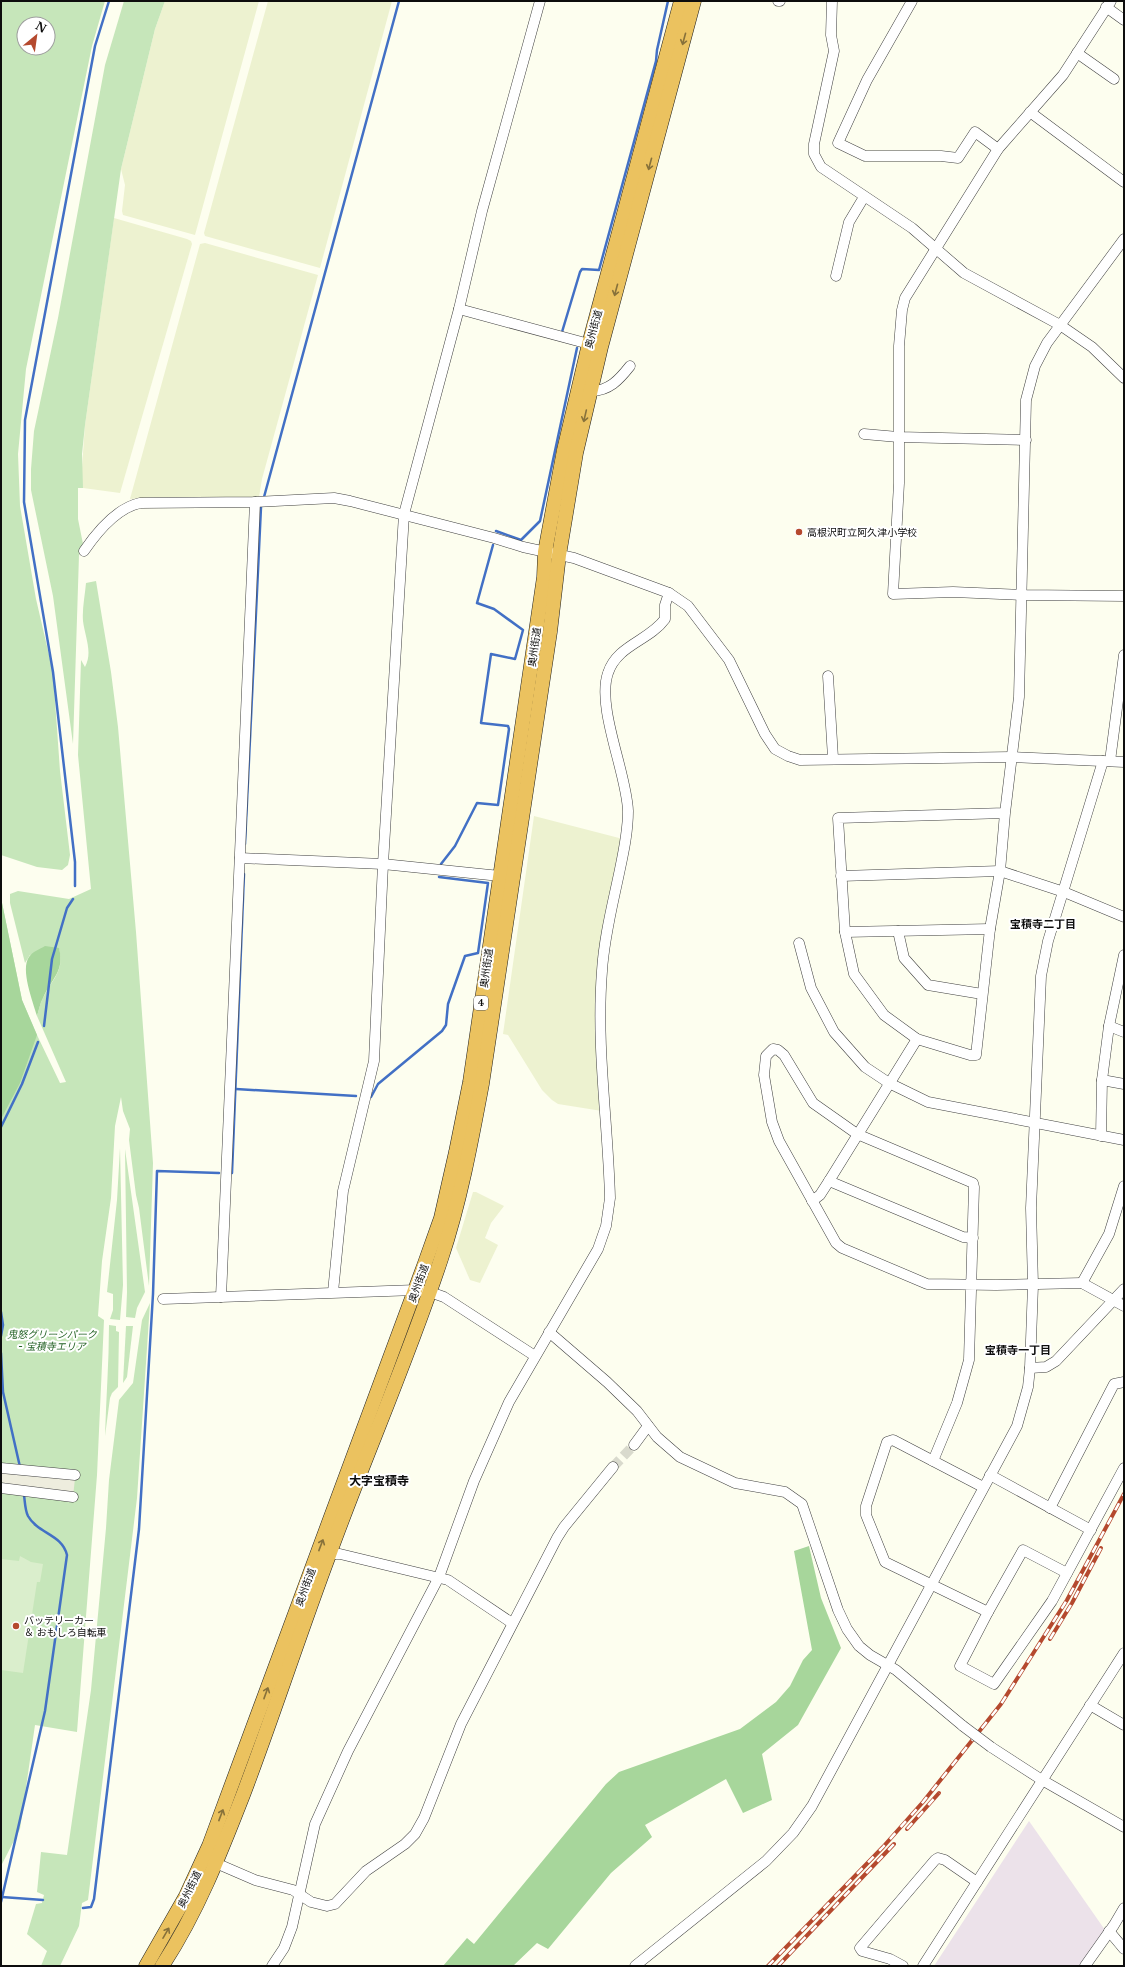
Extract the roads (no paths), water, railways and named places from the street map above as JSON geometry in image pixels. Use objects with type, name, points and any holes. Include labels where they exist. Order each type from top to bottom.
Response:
[{"type":"highway","name":"奥州街道","points":[[146,1966],[209,1861],[259,1752],[329,1554],[430,1292],[452,1221],[468,1155],[482,1084],[550,632],[552,554],[564,450],[589,344],[681,1]]},
{"type":"highway","name":"奥州街道","points":[[162,1966],[195,1909],[243,1757],[416,1290],[441,1218],[470,1082],[543,585],[552,554],[601,347],[694,1]]},
{"type":"street","points":[[333,1292],[343,1191],[374,1062],[383,864],[404,514],[459,308],[482,211],[540,1]]},
{"type":"street","points":[[832,1],[831,35],[834,51],[814,144],[814,154],[818,163],[827,172],[903,222],[964,273],[1060,325],[1092,347],[1124,378]]},
{"type":"street","points":[[912,1],[867,80],[838,143],[865,156],[942,156],[958,158],[975,132],[998,149]]},
{"type":"street","points":[[1124,20],[1109,4],[1063,75],[998,149],[905,298],[902,310],[899,346],[899,483],[893,594],[953,592],[1022,595],[1124,596]]},
{"type":"street","points":[[1077,53],[1114,79]]},
{"type":"street","points":[[1030,112],[1124,182]]},
{"type":"street","points":[[836,276],[849,222],[864,197]]},
{"type":"street","points":[[1005,813],[838,818],[845,932],[854,974],[884,1015],[917,1039],[970,1055],[976,1055],[990,929],[1000,871],[1005,813],[1019,697],[1026,400],[1035,366],[1047,343],[1124,239]]},
{"type":"street","points":[[459,308],[589,344]]},
{"type":"street","points":[[591,391],[600,391],[611,386],[621,378],[630,366]]},
{"type":"street","points":[[864,434],[898,437],[1026,440]]},
{"type":"street","points":[[84,551],[116,515],[128,506],[140,503],[255,502],[334,498],[404,514],[552,554],[574,558],[669,593],[688,606],[730,660],[764,734],[776,750],[788,756],[800,760],[833,758],[1012,757],[1124,762]]},
{"type":"street","points":[[221,1296],[255,502]]},
{"type":"street","points":[[272,1966],[284,1948],[292,1926],[315,1824],[348,1751],[439,1577],[487,1449],[509,1402],[598,1249],[609,1211],[609,1170],[600,1006],[606,937],[626,836],[628,810],[606,704],[606,680],[612,663],[619,655],[662,624],[665,619],[665,605],[669,593]]},
{"type":"street","points":[[635,1966],[766,1862],[793,1833],[812,1806],[1017,1426],[1028,1387],[1030,1368],[1033,1284],[1031,1208],[1036,1124],[1041,976],[1048,941],[1106,761],[1124,655]]},
{"type":"street","points":[[828,676],[833,758]]},
{"type":"street","points":[[240,858],[383,864],[500,876]]},
{"type":"street","points":[[841,876],[1000,871],[1064,892],[1124,917]]},
{"type":"street","points":[[845,932],[990,929]]},
{"type":"street","points":[[898,931],[904,958],[928,985],[982,994]]},
{"type":"street","points":[[799,943],[811,988],[834,1032],[865,1067],[889,1083],[928,1102],[1124,1140]]},
{"type":"street","points":[[1101,1136],[1102,1080],[1109,1026],[1124,955]]},
{"type":"street","points":[[1109,1026],[1124,1032]]},
{"type":"street","points":[[812,1201],[820,1195],[917,1039]]},
{"type":"street","points":[[933,1461],[957,1403],[969,1360],[972,1284],[973,1184],[857,1134],[813,1104],[784,1055],[778,1050],[774,1049],[769,1052],[766,1056],[764,1075],[772,1122],[779,1141],[836,1243],[842,1248],[927,1284],[972,1284],[1033,1284],[1082,1283],[1114,1299],[1124,1306]]},
{"type":"street","points":[[1102,1080],[1124,1084]]},
{"type":"street","points":[[829,1181],[963,1237],[973,1238]]},
{"type":"street","points":[[1082,1283],[1109,1234],[1124,1186]]},
{"type":"street","points":[[1030,1368],[1046,1367],[1056,1361],[1124,1288]]},
{"type":"street","points":[[162,1299],[333,1292],[416,1290],[430,1292],[457,1305],[535,1356]]},
{"type":"street","points":[[549,1332],[607,1382],[637,1411],[657,1437],[680,1457],[736,1483],[785,1492],[802,1504],[838,1610],[847,1629],[859,1646],[870,1655],[888,1665],[991,1747],[1042,1780],[1124,1827]]},
{"type":"street","points":[[1050,1508],[1114,1384],[1124,1382]]},
{"type":"street","points":[[634,1445],[648,1426]]},
{"type":"street","points":[[983,1487],[893,1440],[887,1442],[866,1506],[866,1515],[885,1562],[988,1612]]},
{"type":"street","points":[[1,1468],[75,1475]]},
{"type":"street","points":[[209,1861],[255,1880],[293,1890],[304,1900],[327,1906],[335,1904],[366,1871],[405,1844],[415,1834],[424,1818],[461,1724],[512,1623],[564,1527],[613,1468]]},
{"type":"street","points":[[1067,1574],[1023,1550],[960,1666],[994,1684],[1052,1601],[1067,1574],[1090,1530],[1124,1468]]},
{"type":"street","points":[[990,1475],[1090,1530]]},
{"type":"street","points":[[1,1488],[73,1497]]},
{"type":"street","points":[[329,1554],[340,1554],[448,1580],[512,1623]]},
{"type":"street","points":[[923,1966],[1124,1653]]},
{"type":"street","points":[[1090,1705],[1124,1725]]},
{"type":"street","points":[[903,1966],[890,1959],[862,1951],[860,1948],[938,1858],[945,1860],[977,1882]]},
{"type":"street","points":[[1085,1966],[1124,1908]]},
{"type":"street","points":[[1109,1931],[1124,1950]]},
{"type":"waterway","points":[[75,886],[75,862],[53,672],[24,502],[25,420],[95,46],[109,1]]},
{"type":"waterway","points":[[264,497],[399,1]]},
{"type":"waterway","points":[[562,332],[580,272],[582,269],[599,270],[656,61],[668,1]]},
{"type":"waterway","points":[[496,531],[521,540],[540,521],[577,348]]},
{"type":"waterway","points":[[245,844],[261,507]]},
{"type":"waterway","points":[[441,864],[455,846],[477,803],[498,805],[509,729],[508,726],[481,723],[491,654],[515,659],[523,630],[494,609],[477,603],[493,545]]},
{"type":"waterway","points":[[232,1173],[244,874]]},
{"type":"waterway","points":[[371,1097],[378,1084],[442,1031],[446,1025],[448,1004],[465,956],[478,953],[488,883],[439,877]]},
{"type":"waterway","points":[[44,1026],[52,959],[67,908],[73,899]]},
{"type":"waterway","points":[[1,1127],[22,1084],[38,1042]]},
{"type":"waterway","points":[[236,1089],[356,1096]]},
{"type":"waterway","points":[[83,1908],[91,1907],[94,1899],[139,1529],[153,1294],[157,1171],[219,1173]]},
{"type":"waterway","points":[[1,1312],[3,1325],[1,1336]]},
{"type":"waterway","points":[[1,1353],[3,1392],[20,1467]]},
{"type":"waterway","points":[[1,1902],[45,1711],[67,1555],[64,1548],[55,1538],[32,1522],[28,1516],[24,1495]]},
{"type":"waterway","points":[[2,1897],[43,1900]]},
{"type":"tunnel","points":[[613,1467],[634,1445]]},
{"type":"railway","points":[[768,1966],[883,1847],[923,1802],[1001,1704],[1067,1600],[1124,1494]]},
{"type":"railway","points":[[1050,1639],[1072,1603],[1101,1548]]},
{"type":"railway","points":[[907,1829],[939,1793]]},
{"type":"railway","points":[[778,1966],[894,1844]]},
{"type":"place","name":"高根沢町立阿久津小学校","points":[[799,532]]},
{"type":"place","name":"バッテリーカー ＆ おもしろ自転車","points":[[16,1626]]},
{"type":"district","name":"宝積寺二丁目","points":[[1043,924]]},
{"type":"district","name":"宝積寺一丁目","points":[[1018,1350]]},
{"type":"district","name":"大字宝積寺","points":[[379,1481]]},
{"type":"park label","name":"鬼怒グリーンパーク - 宝積寺エリア","points":[[52,1340]]}]
